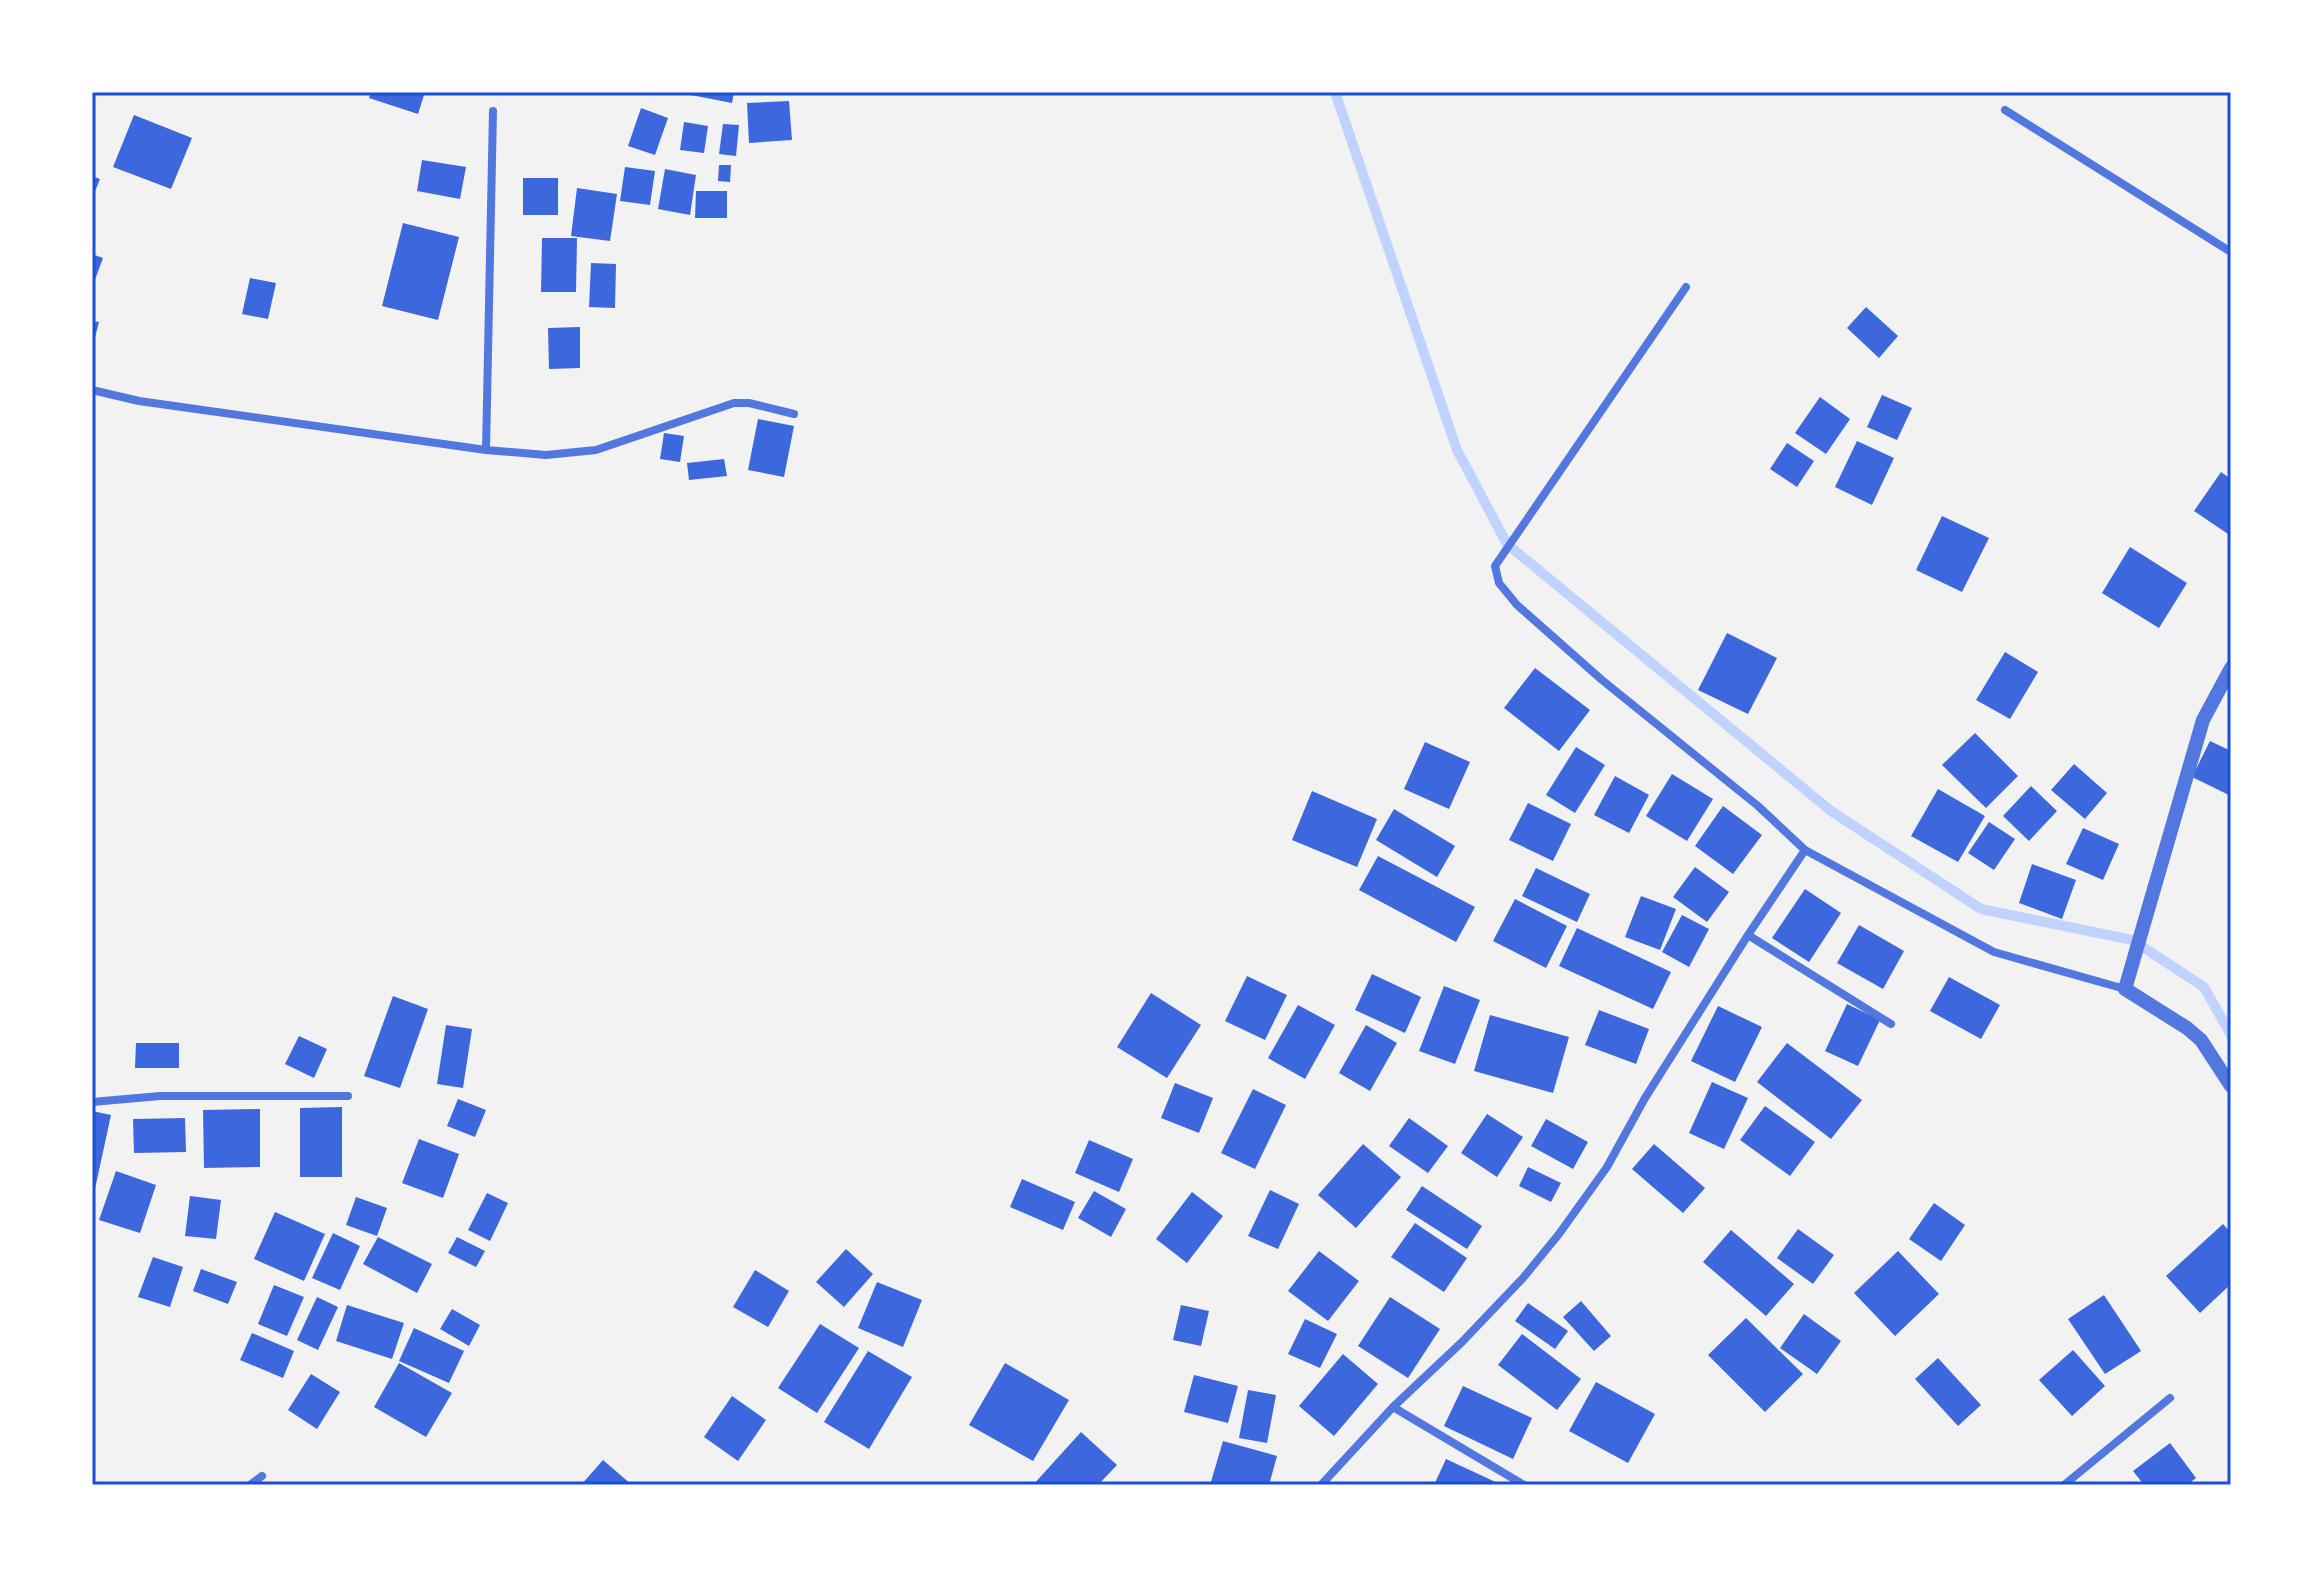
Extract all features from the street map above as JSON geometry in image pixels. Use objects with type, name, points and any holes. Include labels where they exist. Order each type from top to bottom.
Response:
[{"type":"street","points":[[2005,110],[2231,252]]},
{"type":"street","points":[[486,450],[493,111]]},
{"type":"street","points":[[1686,287],[1496,566],[1499,583],[1517,605],[1602,680],[1758,806],[1805,850],[1994,952],[2127,984],[2201,1040],[2231,1086]]},
{"type":"street","points":[[92,390],[139,401],[486,450],[546,455],[596,450],[734,403],[749,403],[794,414]]},
{"type":"street","points":[[2127,984],[2203,720],[2231,668]]},
{"type":"street","points":[[1321,1485],[1393,1407],[1462,1342],[1523,1278],[1559,1234],[1607,1167],[1645,1098],[1805,850]]},
{"type":"street","points":[[1748,935],[1891,1024]]},
{"type":"street","points":[[92,1102],[160,1096],[348,1096]]},
{"type":"street","points":[[2064,1485],[2170,1398]]},
{"type":"street","points":[[1393,1407],[1524,1485]]},
{"type":"street","points":[[250,1485],[262,1476]]},
{"type":"building","points":[[371,92],[425,92],[418,114],[369,98]]},
{"type":"building","points":[[691,92],[734,92],[732,103],[691,95]]},
{"type":"building","points":[[789,101],[792,140],[749,143],[747,103]]},
{"type":"building","points":[[641,108],[668,118],[655,155],[628,146]]},
{"type":"building","points":[[134,115],[192,138],[171,189],[113,167]]},
{"type":"building","points":[[684,122],[708,126],[704,153],[680,150]]},
{"type":"building","points":[[723,124],[739,125],[736,156],[719,154]]},
{"type":"building","points":[[422,160],[466,167],[460,199],[417,191]]},
{"type":"building","points":[[719,165],[731,165],[730,182],[718,181]]},
{"type":"building","points":[[625,167],[655,171],[650,205],[620,201]]},
{"type":"building","points":[[665,169],[696,175],[690,215],[658,209]]},
{"type":"building","points":[[92,176],[100,179],[92,199]]},
{"type":"building","points":[[523,178],[558,178],[558,215],[523,215]]},
{"type":"building","points":[[577,188],[617,194],[610,241],[571,236]]},
{"type":"building","points":[[696,191],[727,191],[727,218],[695,218]]},
{"type":"building","points":[[403,223],[459,237],[438,320],[382,306]]},
{"type":"building","points":[[542,238],[577,238],[576,292],[541,292]]},
{"type":"building","points":[[92,254],[103,258],[92,288]]},
{"type":"building","points":[[591,263],[616,264],[615,308],[589,307]]},
{"type":"building","points":[[250,278],[276,283],[268,319],[242,314]]},
{"type":"building","points":[[1866,307],[1898,336],[1879,358],[1847,328]]},
{"type":"building","points":[[92,321],[99,322],[93,345],[92,344]]},
{"type":"building","points":[[580,327],[580,368],[549,369],[548,328]]},
{"type":"building","points":[[1882,395],[1912,408],[1897,440],[1867,427]]},
{"type":"building","points":[[1820,397],[1850,419],[1826,454],[1795,433]]},
{"type":"building","points":[[758,419],[794,426],[784,477],[748,470]]},
{"type":"building","points":[[664,433],[684,436],[680,462],[660,459]]},
{"type":"building","points":[[1857,441],[1894,458],[1872,505],[1835,487]]},
{"type":"building","points":[[1787,443],[1814,461],[1797,487],[1770,469]]},
{"type":"building","points":[[724,459],[727,476],[689,480],[687,463]]},
{"type":"building","points":[[2221,472],[2231,479],[2231,536],[2194,511]]},
{"type":"building","points":[[1942,516],[1989,538],[1962,592],[1916,570]]},
{"type":"building","points":[[2130,547],[2187,583],[2159,628],[2102,593]]},
{"type":"building","points":[[1727,633],[1777,658],[1748,714],[1698,690]]},
{"type":"building","points":[[2005,652],[2038,672],[2010,719],[1976,700]]},
{"type":"building","points":[[1535,668],[1590,710],[1559,751],[1504,708]]},
{"type":"building","points":[[1975,733],[2018,776],[1986,808],[1942,765]]},
{"type":"building","points":[[2210,741],[2231,751],[2231,796],[2192,777]]},
{"type":"building","points":[[1425,742],[1470,762],[1449,809],[1404,789]]},
{"type":"building","points":[[1576,747],[1605,765],[1575,813],[1546,795]]},
{"type":"building","points":[[2074,764],[2107,793],[2085,819],[2051,790]]},
{"type":"building","points":[[1672,774],[1713,799],[1687,841],[1646,816]]},
{"type":"building","points":[[1615,776],[1649,795],[1629,833],[1594,815]]},
{"type":"building","points":[[2031,786],[2057,811],[2029,841],[2003,816]]},
{"type":"building","points":[[1938,789],[1985,816],[1958,862],[1911,836]]},
{"type":"building","points":[[1312,791],[1377,819],[1357,867],[1292,840]]},
{"type":"building","points":[[1528,803],[1571,824],[1553,861],[1509,840]]},
{"type":"building","points":[[1723,806],[1762,835],[1733,874],[1695,846]]},
{"type":"building","points":[[1394,809],[1455,846],[1437,877],[1376,840]]},
{"type":"building","points":[[1989,822],[2015,839],[1994,870],[1968,853]]},
{"type":"building","points":[[2083,828],[2119,844],[2103,880],[2066,864]]},
{"type":"building","points":[[1378,856],[1475,907],[1456,942],[1359,890]]},
{"type":"building","points":[[2032,864],[2076,880],[2062,919],[2019,903]]},
{"type":"building","points":[[1695,867],[1729,892],[1707,922],[1673,897]]},
{"type":"building","points":[[1536,868],[1590,894],[1577,922],[1522,896]]},
{"type":"building","points":[[1805,889],[1841,913],[1809,962],[1772,938]]},
{"type":"building","points":[[1641,896],[1676,909],[1660,950],[1625,937]]},
{"type":"building","points":[[1515,899],[1567,926],[1546,968],[1493,941]]},
{"type":"building","points":[[1682,915],[1709,929],[1689,967],[1662,952]]},
{"type":"building","points":[[1859,925],[1904,951],[1883,989],[1837,963]]},
{"type":"building","points":[[1577,928],[1671,972],[1653,1009],[1559,966]]},
{"type":"building","points":[[1372,974],[1421,997],[1405,1033],[1355,1010]]},
{"type":"building","points":[[1247,976],[1287,995],[1265,1040],[1225,1021]]},
{"type":"building","points":[[1949,977],[2000,1005],[1981,1039],[1930,1011]]},
{"type":"building","points":[[1444,986],[1480,1000],[1455,1064],[1419,1051]]},
{"type":"building","points":[[1151,993],[1201,1025],[1167,1078],[1117,1047]]},
{"type":"building","points":[[393,996],[428,1009],[400,1088],[364,1076]]},
{"type":"building","points":[[1847,1004],[1880,1020],[1858,1066],[1825,1051]]},
{"type":"building","points":[[1298,1005],[1335,1025],[1305,1079],[1268,1058]]},
{"type":"building","points":[[1718,1006],[1762,1027],[1735,1082],[1691,1061]]},
{"type":"building","points":[[1599,1010],[1649,1029],[1636,1064],[1585,1045]]},
{"type":"building","points":[[1490,1015],[1569,1037],[1553,1093],[1474,1071]]},
{"type":"building","points":[[446,1025],[472,1029],[463,1088],[437,1084]]},
{"type":"building","points":[[1366,1025],[1397,1043],[1370,1091],[1339,1073]]},
{"type":"building","points":[[299,1036],[327,1049],[314,1078],[285,1064]]},
{"type":"building","points":[[136,1043],[179,1043],[179,1068],[135,1068]]},
{"type":"building","points":[[1787,1043],[1862,1100],[1831,1139],[1757,1082]]},
{"type":"building","points":[[1712,1082],[1748,1098],[1724,1149],[1689,1133]]},
{"type":"building","points":[[1175,1083],[1213,1098],[1199,1133],[1161,1118]]},
{"type":"building","points":[[1253,1089],[1286,1105],[1255,1169],[1221,1153]]},
{"type":"building","points":[[458,1099],[486,1110],[475,1137],[447,1126]]},
{"type":"building","points":[[1765,1106],[1815,1142],[1790,1176],[1740,1140]]},
{"type":"building","points":[[342,1107],[342,1177],[300,1177],[300,1108]]},
{"type":"building","points":[[260,1109],[260,1167],[204,1168],[203,1110]]},
{"type":"building","points":[[92,1111],[111,1115],[93,1198],[92,1198]]},
{"type":"building","points":[[1487,1114],[1523,1137],[1497,1177],[1461,1153]]},
{"type":"building","points":[[185,1118],[186,1152],[134,1153],[133,1119]]},
{"type":"building","points":[[1409,1118],[1448,1146],[1428,1173],[1389,1146]]},
{"type":"building","points":[[1546,1119],[1588,1142],[1573,1169],[1531,1146]]},
{"type":"building","points":[[419,1139],[459,1154],[443,1198],[402,1183]]},
{"type":"building","points":[[1089,1140],[1133,1159],[1119,1192],[1075,1173]]},
{"type":"building","points":[[1363,1144],[1401,1177],[1356,1228],[1318,1195]]},
{"type":"building","points":[[1654,1144],[1705,1188],[1683,1213],[1632,1169]]},
{"type":"building","points":[[1528,1167],[1561,1183],[1551,1202],[1519,1186]]},
{"type":"building","points":[[116,1171],[156,1185],[140,1233],[99,1220]]},
{"type":"building","points":[[1022,1179],[1075,1202],[1063,1230],[1010,1207]]},
{"type":"building","points":[[1422,1186],[1482,1226],[1467,1249],[1406,1210]]},
{"type":"building","points":[[1270,1190],[1299,1204],[1278,1249],[1248,1236]]},
{"type":"building","points":[[1094,1191],[1126,1209],[1111,1237],[1078,1218]]},
{"type":"building","points":[[1192,1192],[1223,1216],[1187,1263],[1156,1239]]},
{"type":"building","points":[[487,1193],[508,1203],[490,1241],[468,1230]]},
{"type":"building","points":[[190,1196],[221,1200],[216,1239],[185,1236]]},
{"type":"building","points":[[356,1197],[387,1208],[377,1236],[346,1225]]},
{"type":"building","points":[[1934,1203],[1965,1225],[1941,1261],[1909,1239]]},
{"type":"building","points":[[275,1212],[325,1234],[304,1281],[254,1259]]},
{"type":"building","points":[[1415,1223],[1467,1258],[1444,1292],[1391,1257]]},
{"type":"building","points":[[2223,1224],[2231,1233],[2231,1284],[2200,1313],[2166,1276]]},
{"type":"building","points":[[1798,1229],[1834,1255],[1813,1284],[1777,1258]]},
{"type":"building","points":[[1731,1230],[1794,1284],[1766,1316],[1703,1262]]},
{"type":"building","points":[[333,1233],[360,1246],[340,1290],[312,1278]]},
{"type":"building","points":[[378,1237],[432,1264],[417,1293],[363,1264]]},
{"type":"building","points":[[457,1237],[485,1251],[476,1267],[448,1253]]},
{"type":"building","points":[[846,1249],[873,1274],[844,1307],[816,1282]]},
{"type":"building","points":[[1319,1251],[1359,1281],[1328,1321],[1288,1291]]},
{"type":"building","points":[[1898,1251],[1939,1294],[1895,1336],[1854,1293]]},
{"type":"building","points":[[153,1257],[183,1267],[170,1307],[138,1297]]},
{"type":"building","points":[[201,1269],[237,1282],[228,1304],[193,1291]]},
{"type":"building","points":[[755,1270],[789,1291],[768,1327],[733,1307]]},
{"type":"building","points":[[877,1282],[922,1300],[903,1347],[858,1328]]},
{"type":"building","points":[[274,1285],[304,1297],[287,1336],[258,1324]]},
{"type":"building","points":[[2104,1295],[2141,1351],[2105,1374],[2068,1319]]},
{"type":"building","points":[[317,1297],[338,1307],[318,1350],[297,1340]]},
{"type":"building","points":[[1390,1297],[1440,1329],[1408,1378],[1358,1346]]},
{"type":"building","points":[[1581,1301],[1611,1336],[1594,1351],[1563,1317]]},
{"type":"building","points":[[1528,1303],[1568,1331],[1555,1349],[1515,1321]]},
{"type":"building","points":[[347,1305],[404,1323],[392,1359],[336,1341]]},
{"type":"building","points":[[1181,1305],[1209,1311],[1201,1346],[1173,1340]]},
{"type":"building","points":[[452,1309],[480,1325],[469,1346],[440,1329]]},
{"type":"building","points":[[1804,1314],[1841,1341],[1817,1374],[1780,1348]]},
{"type":"building","points":[[1746,1318],[1803,1374],[1765,1412],[1708,1355]]},
{"type":"building","points":[[1305,1319],[1337,1334],[1320,1368],[1288,1354]]},
{"type":"building","points":[[820,1324],[859,1348],[817,1413],[778,1388]]},
{"type":"building","points":[[414,1328],[464,1351],[449,1383],[399,1361]]},
{"type":"building","points":[[252,1333],[294,1351],[283,1378],[240,1360]]},
{"type":"building","points":[[1522,1334],[1581,1379],[1557,1410],[1498,1365]]},
{"type":"building","points":[[2073,1350],[2105,1386],[2072,1416],[2039,1380]]},
{"type":"building","points":[[868,1351],[912,1377],[869,1449],[824,1422]]},
{"type":"building","points":[[1343,1354],[1378,1384],[1334,1436],[1299,1406]]},
{"type":"building","points":[[1938,1358],[1981,1405],[1958,1426],[1915,1379]]},
{"type":"building","points":[[399,1363],[452,1393],[426,1437],[374,1407]]},
{"type":"building","points":[[1005,1363],[1069,1400],[1033,1461],[969,1425]]},
{"type":"building","points":[[311,1374],[340,1392],[317,1429],[288,1410]]},
{"type":"building","points":[[1194,1375],[1238,1386],[1228,1423],[1184,1412]]},
{"type":"building","points":[[1596,1382],[1655,1414],[1628,1463],[1569,1431]]},
{"type":"building","points":[[1463,1386],[1532,1418],[1513,1459],[1444,1426]]},
{"type":"building","points":[[1248,1390],[1276,1395],[1267,1443],[1239,1438]]},
{"type":"building","points":[[732,1396],[766,1420],[738,1461],[704,1437]]},
{"type":"building","points":[[1081,1432],[1117,1465],[1098,1485],[1033,1485]]},
{"type":"building","points":[[1223,1441],[1277,1456],[1269,1485],[1210,1485]]},
{"type":"building","points":[[2170,1443],[2196,1478],[2187,1485],[2144,1485],[2133,1471]]},
{"type":"building","points":[[1446,1459],[1502,1485],[1434,1485]]},
{"type":"building","points":[[603,1460],[632,1485],[581,1485]]},
{"type":"waterway","points":[[1335,92],[1457,450],[1507,544],[1831,811],[1981,909],[2132,940],[2204,987],[2231,1035]]}]
